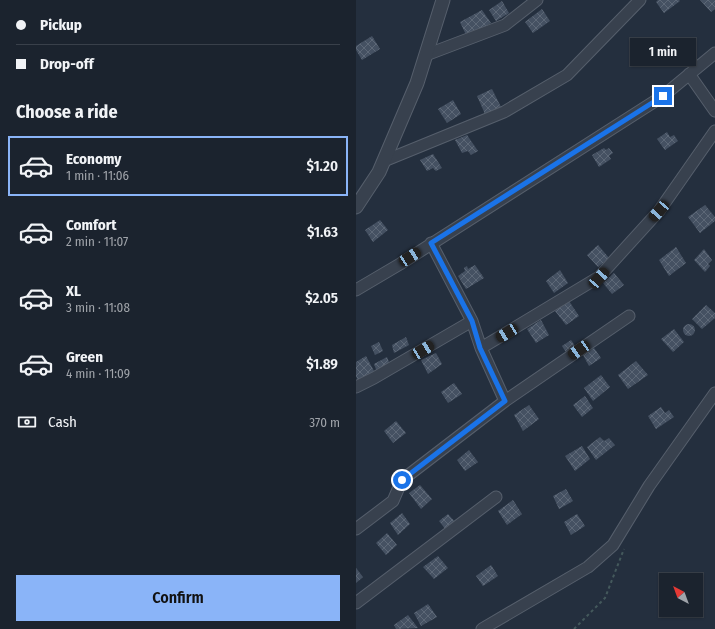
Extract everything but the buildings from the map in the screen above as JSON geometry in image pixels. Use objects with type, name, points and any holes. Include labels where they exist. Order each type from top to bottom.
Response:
[{"type":"street","points":[[356,207],[379,172],[417,83],[443,0]]},
{"type":"street","points":[[426,55],[505,25],[537,0]]},
{"type":"street","points":[[384,161],[504,112],[567,75],[640,0]]},
{"type":"street","points":[[356,290],[663,96],[715,53]]},
{"type":"street","points":[[689,74],[715,111]]},
{"type":"street","points":[[480,348],[599,278],[659,211],[715,131]]},
{"type":"street","points":[[431,243],[472,321],[480,348],[505,401]]},
{"type":"street","points":[[356,529],[393,501],[402,480],[505,401],[629,316]]},
{"type":"street","points":[[356,387],[472,321]]},
{"type":"street","points":[[482,629],[588,567],[612,545],[649,486],[715,393]]},
{"type":"street","points":[[356,603],[496,497]]},
{"type":"route","points":[[402,480],[505,401],[480,348],[472,321],[431,243],[663,96]]}]
